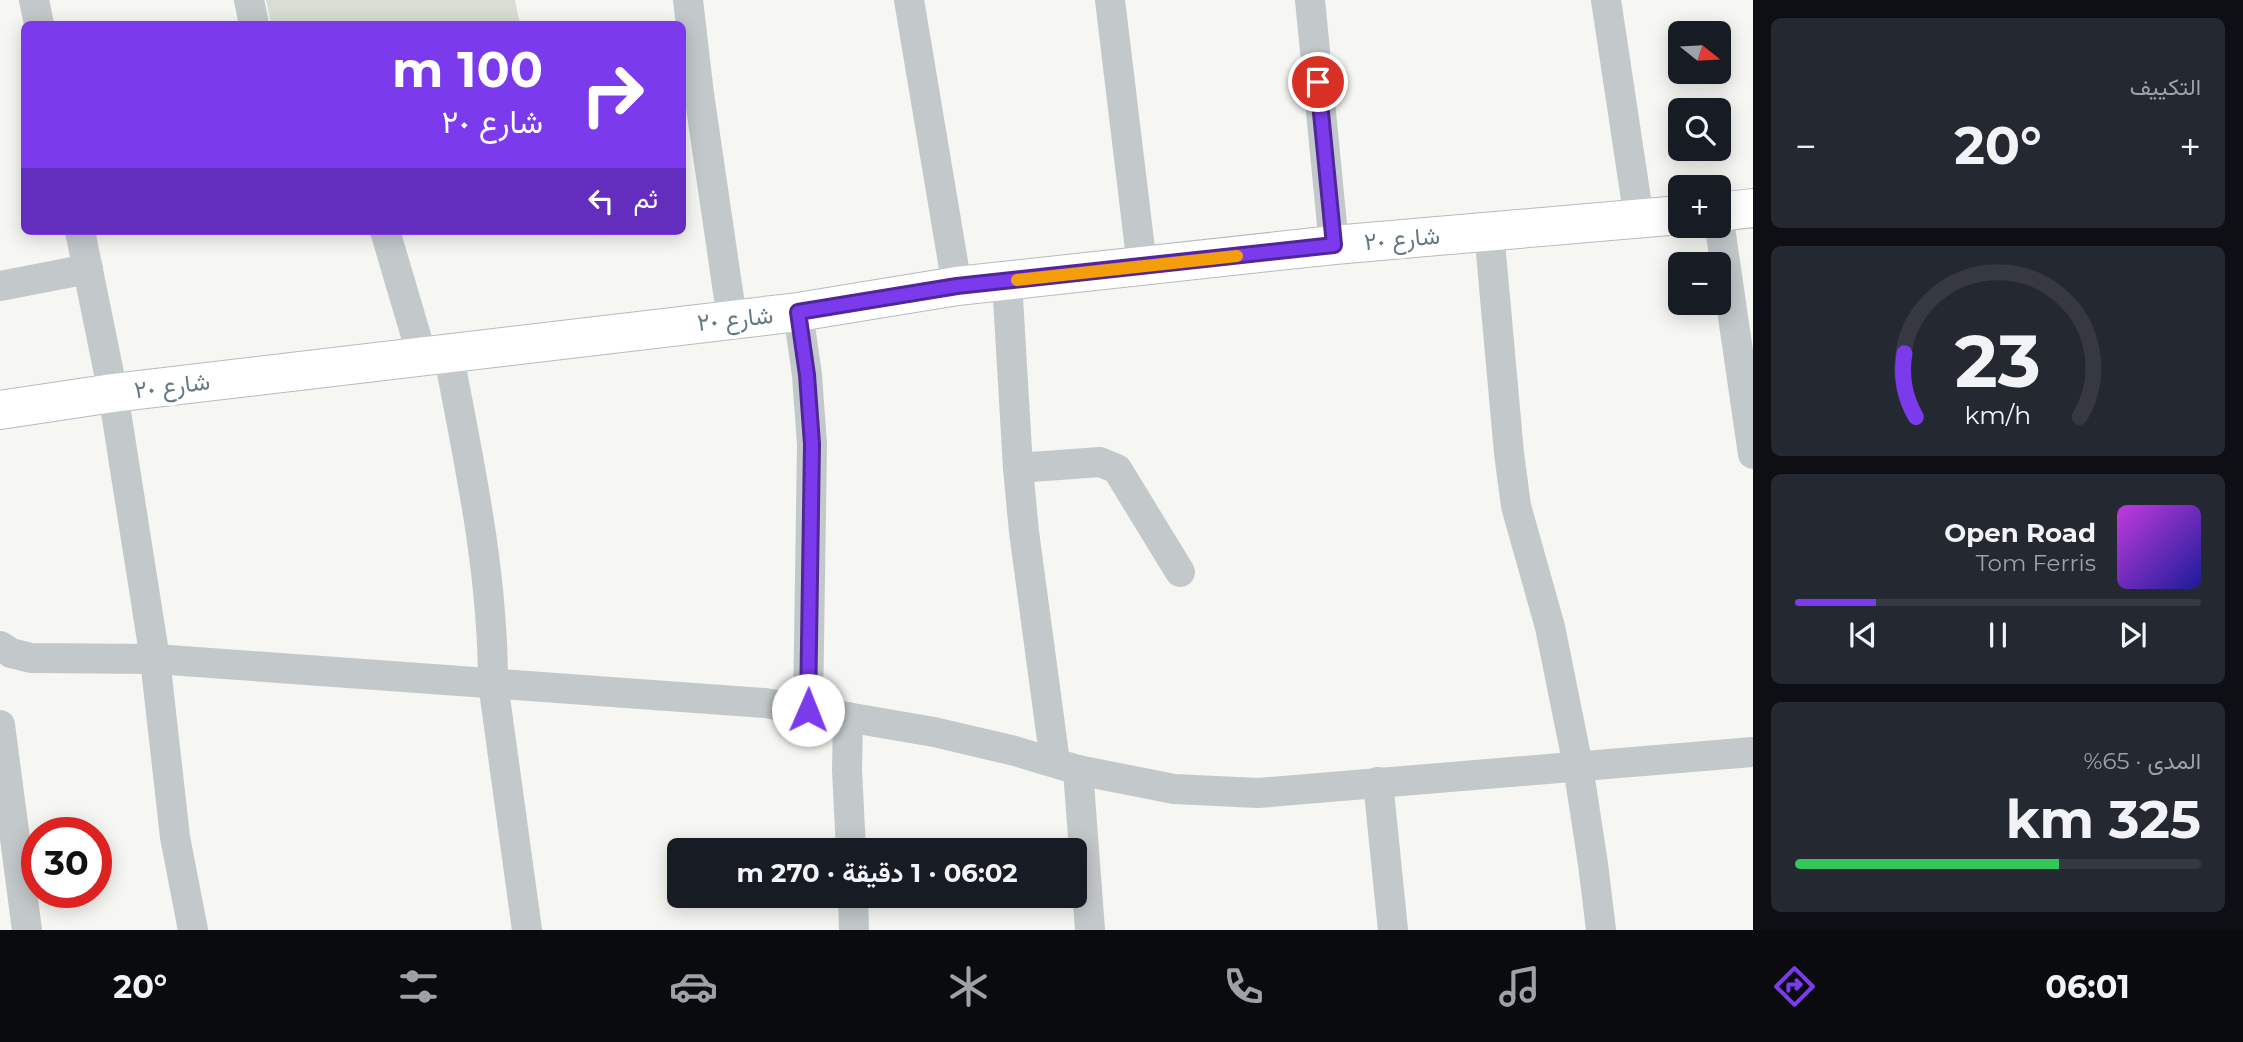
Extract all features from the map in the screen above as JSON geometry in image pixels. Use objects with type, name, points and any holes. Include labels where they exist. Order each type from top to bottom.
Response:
[{"type":"street","points":[[34,0],[38,21]]},
{"type":"street","points":[[249,0],[253,21]]},
{"type":"street","points":[[688,0],[691,96],[732,319]]},
{"type":"street","points":[[909,0],[957,286]]},
{"type":"street","points":[[1110,0],[1142,266]]},
{"type":"street","points":[[1310,0],[1334,245]]},
{"type":"street","points":[[1606,0],[1639,219]]},
{"type":"street","points":[[1731,211],[1753,208]]},
{"type":"street","name":"شارع ٢٠","points":[[0,410],[113,393],[798,312],[957,286],[1334,245],[1668,216]]},
{"type":"street","points":[[1489,231],[1516,506],[1550,627],[1578,766],[1601,930]]},
{"type":"street","points":[[81,235],[113,393],[155,659],[175,837],[193,930]]},
{"type":"street","points":[[387,235],[435,354],[478,510],[491,618],[493,683],[527,930]]},
{"type":"street","points":[[1722,238],[1753,446]]},
{"type":"street","points":[[0,286],[88,269]]},
{"type":"street","points":[[1007,281],[1024,532],[1067,766],[1090,930]]},
{"type":"street","points":[[798,312],[807,375],[812,444],[808,710]]},
{"type":"street","points":[[1018,468],[1100,462],[1117,469],[1180,572]]},
{"type":"street","points":[[0,646],[11,653],[31,657],[155,659],[765,703],[934,732],[1067,766],[1174,789],[1258,793],[1753,752]]},
{"type":"street","points":[[848,717],[850,838]]},
{"type":"street","points":[[0,725],[27,930]]},
{"type":"street","points":[[1378,782],[1393,930]]},
{"type":"street","points":[[853,908],[854,930]]},
{"type":"shaded area","points":[[266,0],[515,0],[519,21],[270,21]]},
{"type":"slow traffic","points":[[1017,280],[1237,256]]},
{"type":"route","points":[[808,710],[812,444],[807,375],[798,312],[957,286],[1334,245],[1318,82]]}]
